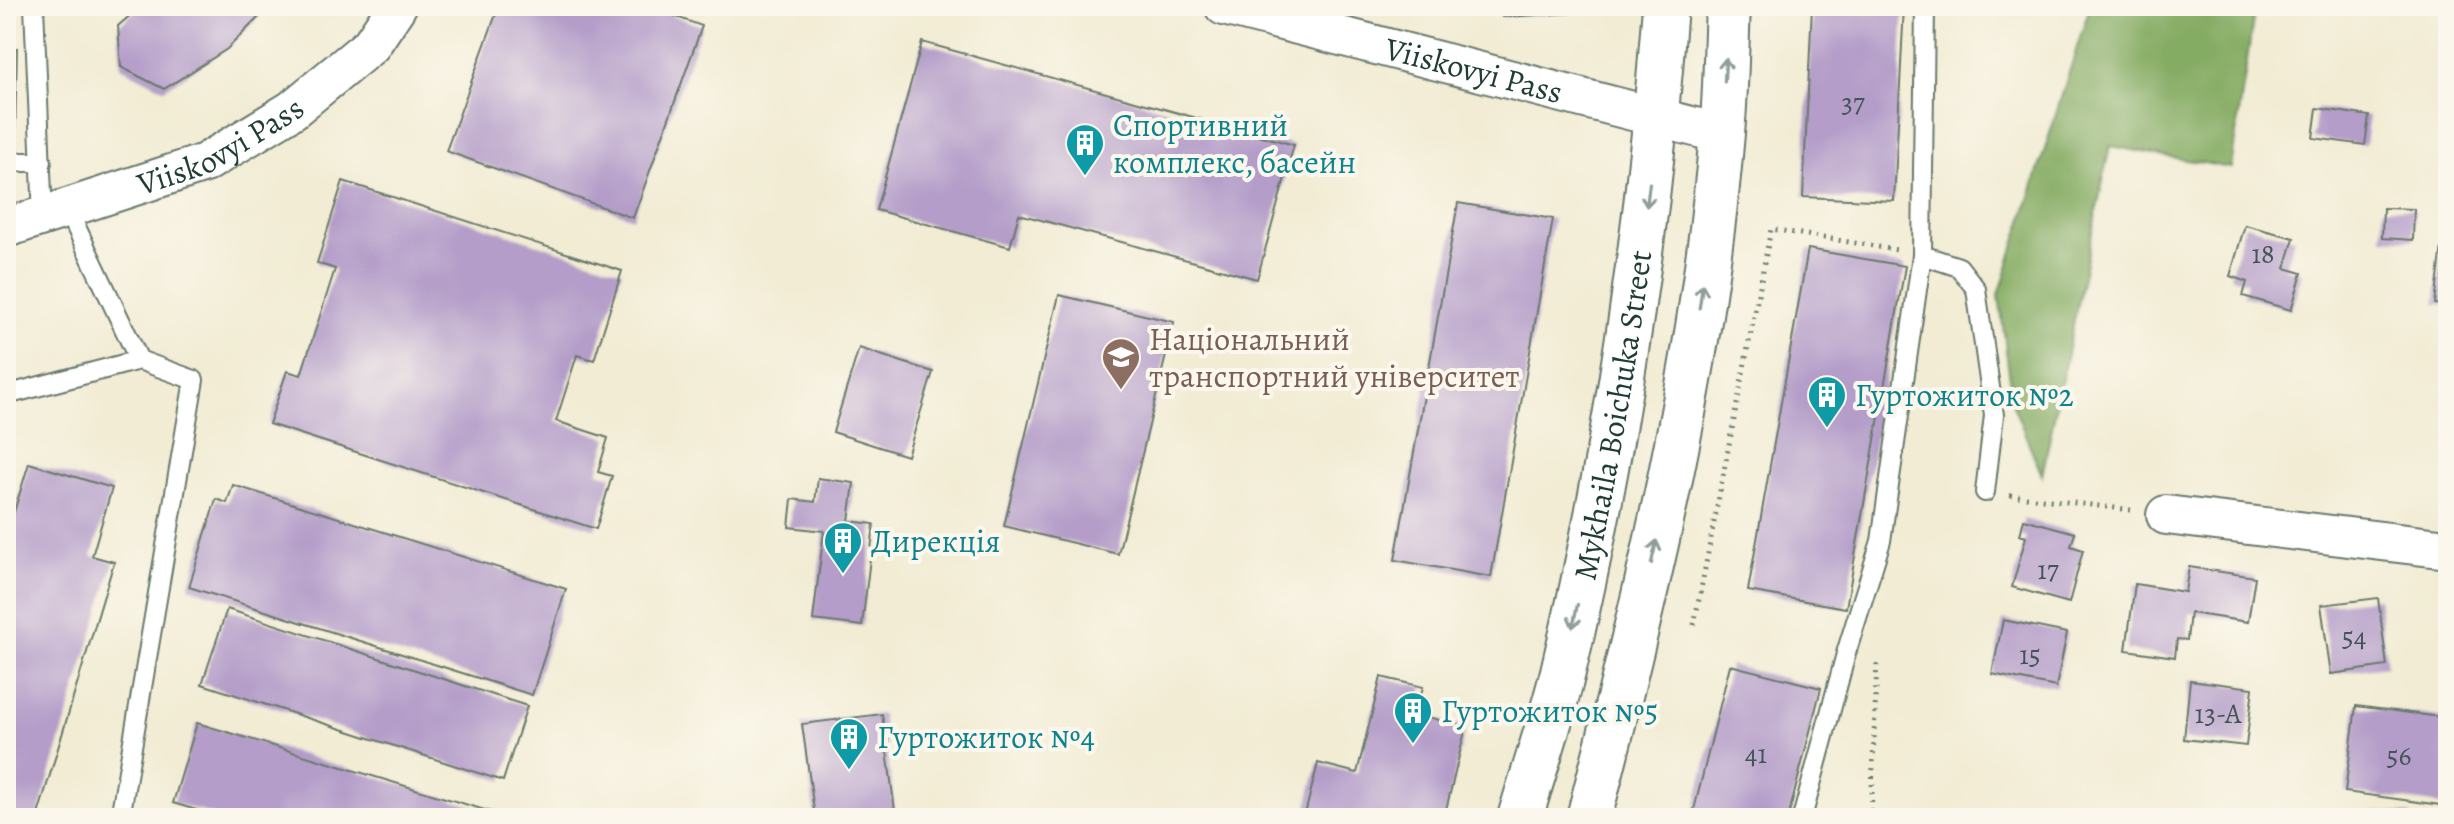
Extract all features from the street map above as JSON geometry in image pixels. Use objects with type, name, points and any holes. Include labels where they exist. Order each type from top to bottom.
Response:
[{"type":"main road","name":"Mykhaila Boichuka Street","points":[[1520,818],[1562,674],[1606,472],[1629,344],[1657,117],[1665,6]]},
{"type":"main road","name":"Mykhaila Boichuka Street","points":[[1589,818],[1667,496],[1692,361],[1722,134],[1728,6]]},
{"type":"street","name":"Viiskovyi Pass","points":[[6,228],[205,163],[292,110],[371,45],[397,6]]},
{"type":"street","name":"Viiskovyi Pass","points":[[1224,6],[1722,134]]},
{"type":"street","points":[[2166,515],[2448,549]]},
{"type":"lane","points":[[34,6],[42,162],[56,214],[139,360]]},
{"type":"lane","points":[[1802,818],[1847,650],[1881,541],[1922,255],[1925,6]]},
{"type":"lane","points":[[6,162],[42,162]]},
{"type":"lane","points":[[1922,255],[1959,267],[1976,289],[1994,415],[1985,492]]},
{"type":"lane","points":[[6,395],[139,360],[194,380],[120,818]]},
{"type":"path","points":[[1694,625],[1771,229],[1922,255]]},
{"type":"path","points":[[1985,492],[2166,515]]},
{"type":"path","points":[[1871,818],[1877,653]]},
{"type":"green space","points":[[2090,6],[2255,6],[2231,168],[2110,146],[2042,475],[2013,405],[1999,295]]},
{"type":"building","points":[[141,6],[270,6],[227,49],[164,89],[121,67],[118,26]]},
{"type":"building","points":[[499,6],[646,6],[702,26],[633,218],[446,151]]},
{"type":"building","points":[[1501,6],[1573,6],[1573,13],[1502,17]]},
{"type":"building","points":[[1812,6],[1904,6],[1894,201],[1803,197]]},
{"type":"building","name":"Спортивний комплекс, басейн","points":[[922,42],[1294,145],[1257,279],[1019,214],[1010,247],[876,210]]},
{"type":"building","points":[[6,48],[17,48],[15,134],[6,134]]},
{"type":"building","points":[[2317,108],[2369,116],[2365,145],[2313,138]]},
{"type":"building","points":[[343,181],[622,271],[594,360],[577,355],[556,421],[608,438],[598,472],[612,476],[596,529],[269,424],[287,371],[301,375],[335,269],[317,263]]},
{"type":"building","points":[[1458,203],[1553,219],[1491,577],[1395,560]]},
{"type":"building","points":[[2383,208],[2414,209],[2413,240],[2382,238]]},
{"type":"building","points":[[2245,225],[2294,238],[2285,268],[2302,273],[2291,310],[2243,296],[2247,282],[2230,276]]},
{"type":"building","points":[[2443,237],[2448,238],[2448,305],[2435,304]]},
{"type":"building","name":"Гуртожиток №2","points":[[1808,249],[1905,266],[1846,608],[1748,591]]},
{"type":"building","points":[[1059,295],[1174,322],[1118,554],[1004,526]]},
{"type":"building","points":[[859,348],[933,372],[907,456],[833,432]]},
{"type":"building","points":[[29,463],[112,488],[92,556],[114,562],[37,818],[11,818],[6,817],[6,527],[9,528]]},
{"type":"building","name":"Дирекція","points":[[818,478],[854,483],[849,521],[874,524],[862,626],[813,620],[824,531],[789,527],[792,499],[815,502]]},
{"type":"building","points":[[233,485],[566,589],[532,695],[189,587],[216,499],[227,503]]},
{"type":"building","points":[[2024,519],[2075,533],[2071,546],[2083,550],[2069,603],[2012,587],[2026,537],[2020,535]]},
{"type":"building","points":[[2189,567],[2255,577],[2248,622],[2190,613],[2187,640],[2177,639],[2175,657],[2126,650],[2135,584],[2185,592]]},
{"type":"building","points":[[2378,598],[2387,666],[2331,674],[2321,605]]},
{"type":"building","points":[[227,609],[527,706],[503,781],[202,684]]},
{"type":"building","points":[[2003,620],[2067,633],[2056,687],[1992,674]]},
{"type":"building","points":[[1730,665],[1821,688],[1788,818],[1692,818]]},
{"type":"building","name":"Гуртожиток №5","points":[[1381,677],[1423,687],[1416,714],[1466,727],[1444,818],[1304,818],[1318,763],[1357,773]]},
{"type":"building","points":[[2190,680],[2253,688],[2246,746],[2184,739]]},
{"type":"building","points":[[2356,706],[2448,718],[2448,806],[2345,792]]},
{"type":"building","name":"Гуртожиток №4","points":[[882,714],[896,818],[815,818],[802,724]]},
{"type":"building","points":[[197,723],[508,818],[223,818],[173,803]]},
{"type":"building","points":[[2374,811],[2411,814],[2411,818],[2373,818]]},
{"type":"place","name":"Спортивний комплекс, басейн","points":[[1085,177]]},
{"type":"place","name":"Національний транспортний університет","points":[[1121,391]]},
{"type":"place","name":"Гуртожиток №2","points":[[1827,429]]},
{"type":"place","name":"Дирекція","points":[[843,575]]},
{"type":"place","name":"Гуртожиток №5","points":[[1413,745]]},
{"type":"place","name":"Гуртожиток №4","points":[[849,771]]}]
